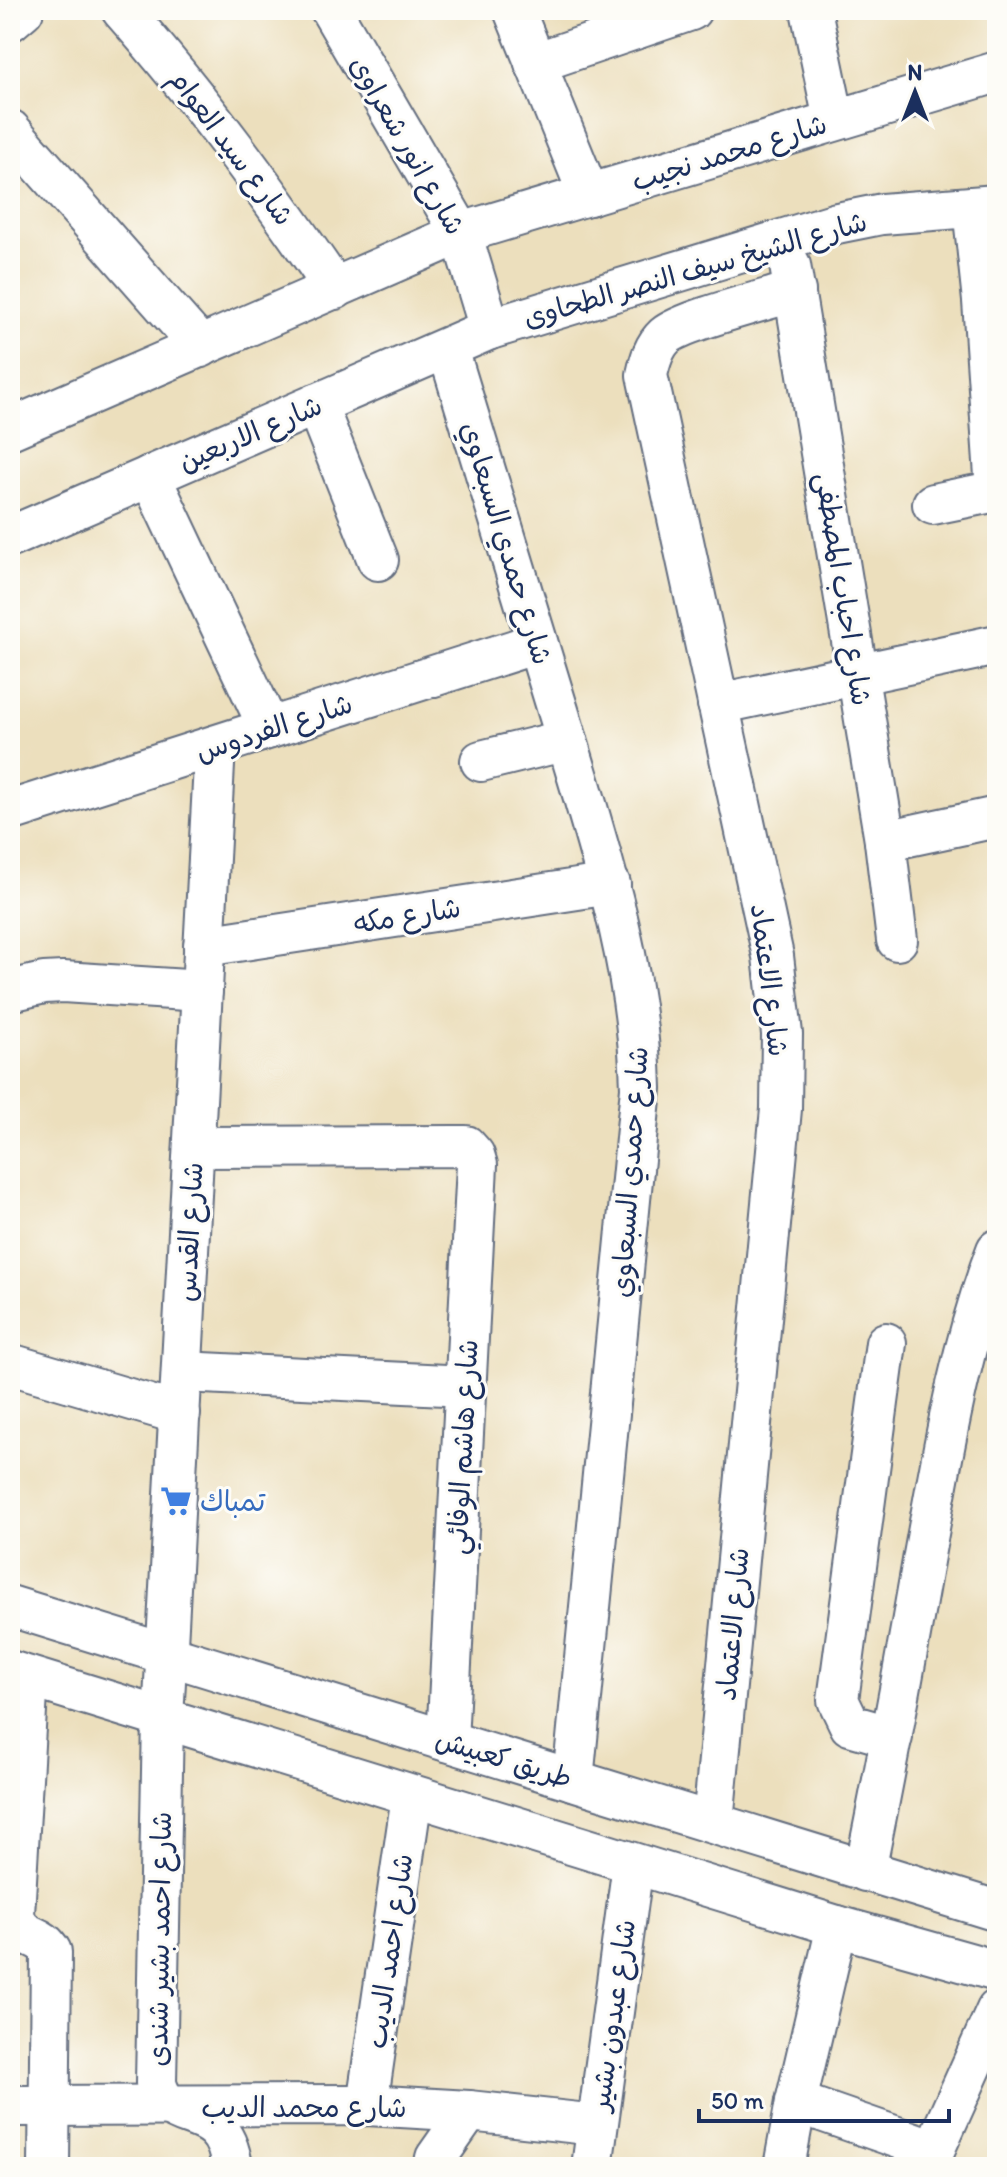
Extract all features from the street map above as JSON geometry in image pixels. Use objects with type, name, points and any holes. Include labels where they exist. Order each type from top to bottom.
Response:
[{"type":"street","points":[[10,21],[23,10]]},
{"type":"street","name":"شارع سيد العوام","points":[[122,10],[172,67],[257,176],[335,289]]},
{"type":"street","name":"شارع انور شعراوى","points":[[331,10],[461,233],[490,329]]},
{"type":"street","points":[[514,10],[589,195]]},
{"type":"street","points":[[811,10],[834,120]]},
{"type":"street","points":[[535,63],[683,11]]},
{"type":"street","name":"شارع محمد نجيب","points":[[461,233],[997,72]]},
{"type":"street","points":[[10,130],[201,347]]},
{"type":"street","points":[[933,504],[997,491],[985,206]]},
{"type":"street","name":"شارع الشيخ سيف النصر الطحاوى","points":[[490,329],[837,223],[882,214],[985,206]]},
{"type":"street","points":[[16,417],[201,347],[461,233]]},
{"type":"street","name":"شارع احباب المصطفى","points":[[786,238],[885,841],[897,940]]},
{"type":"street","name":"شارع الاعتماد","points":[[713,1822],[781,1109],[782,1034],[773,956],[647,375],[652,354],[665,336],[684,326],[795,291]]},
{"type":"street","name":"شارع الاربعين","points":[[10,537],[490,329]]},
{"type":"street","name":"شارع حمدي السبعاوي","points":[[448,349],[610,884],[634,991],[640,1039],[641,1088],[573,1780]]},
{"type":"street","points":[[316,404],[378,560]]},
{"type":"street","points":[[150,476],[269,728]]},
{"type":"street","name":"شارع الفردوس","points":[[10,811],[537,643]]},
{"type":"street","points":[[718,704],[997,645]]},
{"type":"street","points":[[481,761],[567,740]]},
{"type":"street","name":"شارع القدس","points":[[163,1719],[215,746]]},
{"type":"street","points":[[885,841],[997,817]]},
{"type":"street","name":"شارع مكه","points":[[204,946],[610,884]]},
{"type":"street","points":[[10,991],[35,984],[63,982],[202,991]]},
{"type":"street","name":"شارع هاشم الوفائي","points":[[194,1147],[466,1146],[474,1155],[477,1165],[447,1741]]},
{"type":"street","points":[[865,1871],[938,1475],[977,1302],[997,1250]]},
{"type":"street","points":[[886,1343],[838,1700],[850,1725],[892,1737]]},
{"type":"street","points":[[10,1364],[180,1414]]},
{"type":"street","points":[[182,1372],[466,1386]]},
{"type":"street","name":"طريق كعبيش","points":[[10,1606],[997,1911]]},
{"type":"street","points":[[49,2167],[51,1952],[45,1942],[25,1935],[19,1929],[14,1914],[19,1674],[837,1926],[997,1971]]},
{"type":"street","name":"شارع احمد بشير شندى","points":[[163,1719],[156,2083],[164,2102],[181,2113],[207,2120],[221,2133],[230,2151],[232,2167]]},
{"type":"street","name":"شارع احمد الديب","points":[[367,2105],[412,1796]]},
{"type":"street","name":"شارع عبدون بشير","points":[[592,2167],[633,1864]]},
{"type":"street","points":[[784,2167],[837,1926]]},
{"type":"street","points":[[796,2102],[927,2158],[997,2010]]},
{"type":"street","name":"شارع محمد الديب","points":[[10,2106],[367,2105],[469,2111],[597,2125]]},
{"type":"street","points":[[434,2167],[436,2158],[469,2111]]},
{"type":"place","name":"تمباك","points":[[176,1501]]}]
